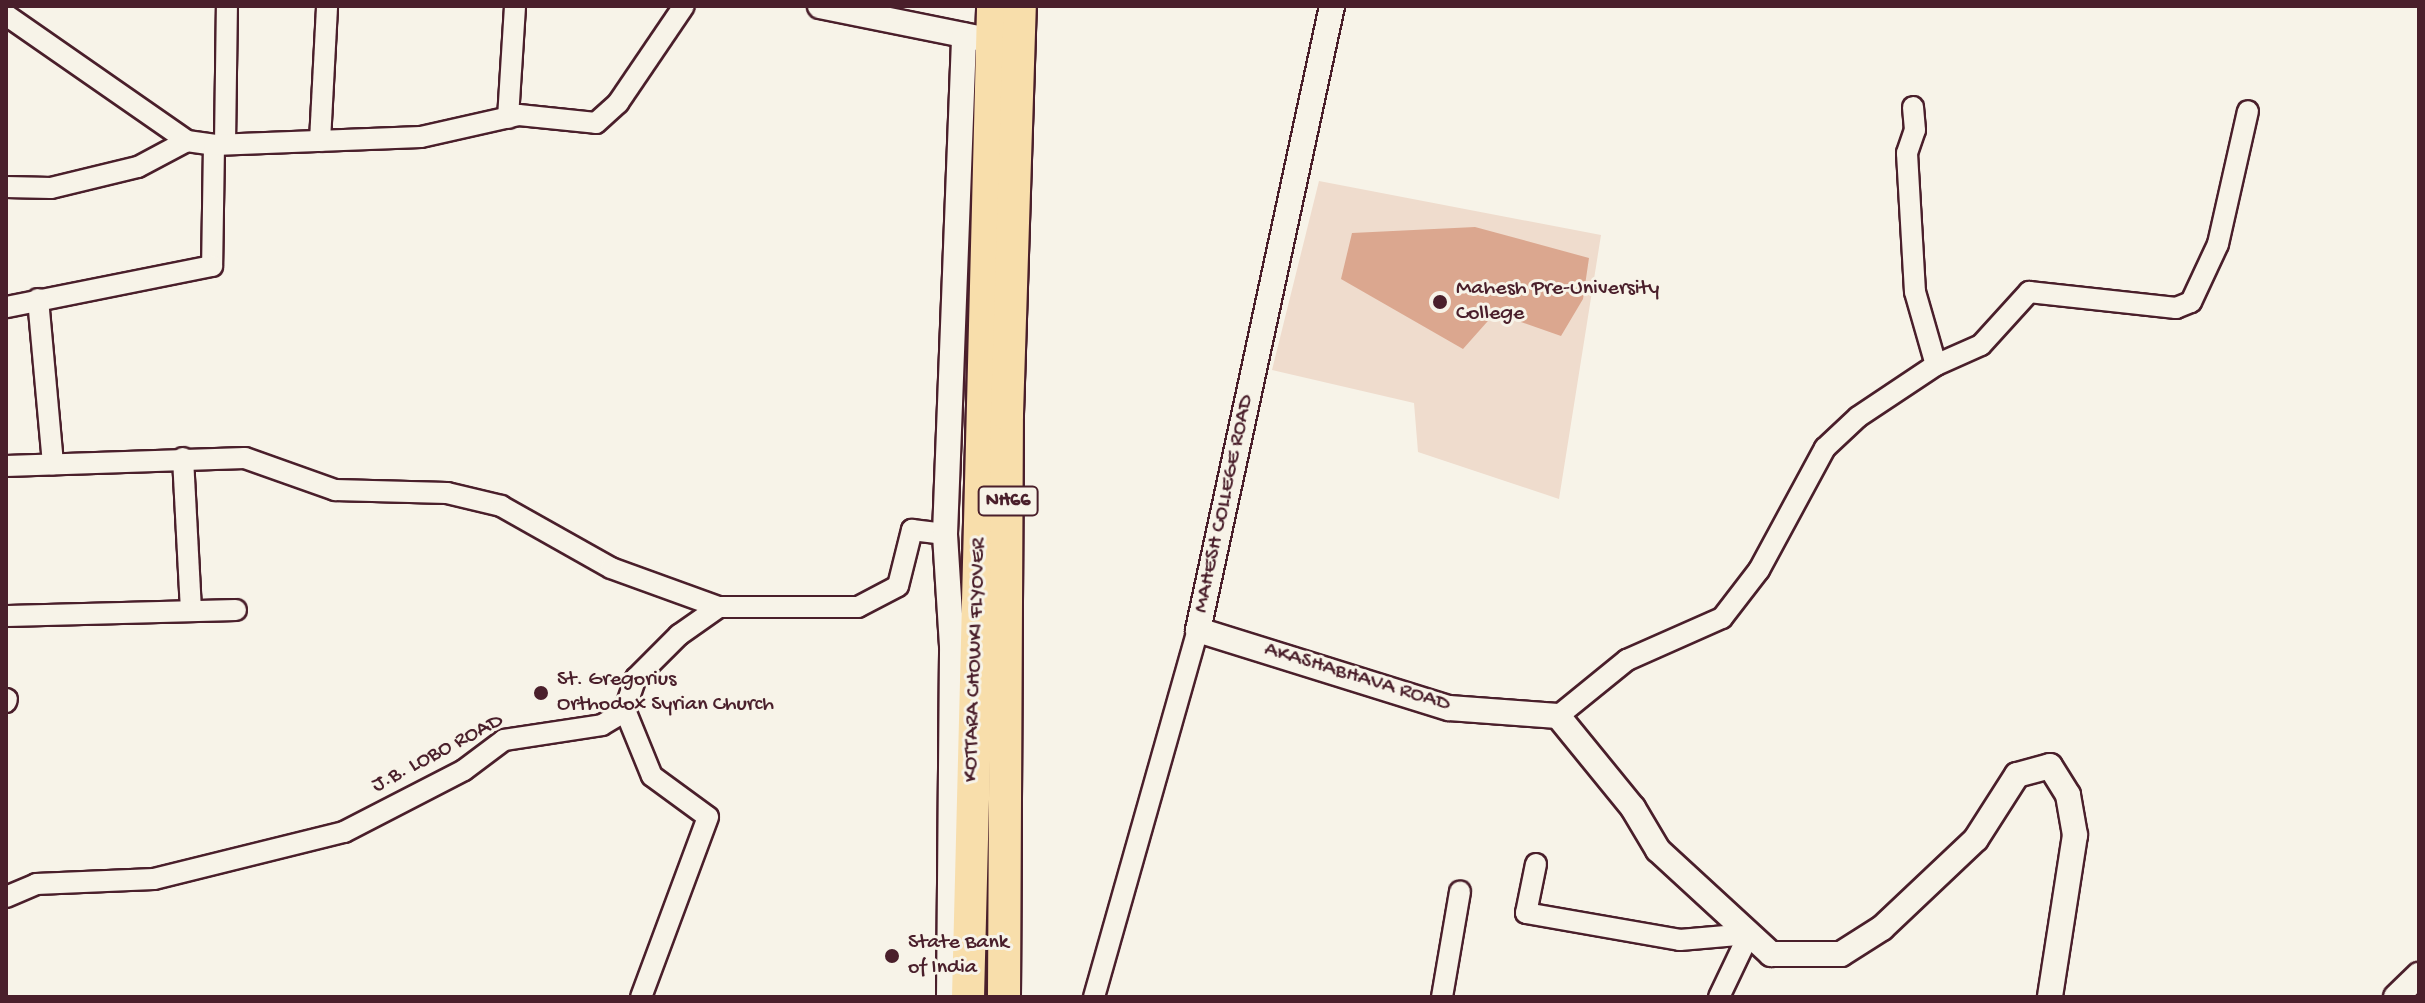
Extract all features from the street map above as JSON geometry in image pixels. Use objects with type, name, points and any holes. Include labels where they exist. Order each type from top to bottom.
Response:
[{"type":"highway","name":"NH66","points":[[993,6],[1007,414],[1004,997]]},
{"type":"highway","name":"NH66","points":[[992,38],[1020,6]]},
{"type":"highway","name":"KOTTARA CHOWKI FLYOVER","points":[[968,997],[982,245],[992,130],[992,38]]},
{"type":"street","points":[[6,307],[212,266],[227,6]]},
{"type":"street","points":[[320,141],[327,6]]},
{"type":"street","points":[[508,118],[515,6]]},
{"type":"street","points":[[6,15],[187,141],[220,145],[421,137],[508,118],[596,123],[618,103],[684,6]]},
{"type":"street","points":[[820,6],[992,38],[945,534],[952,646],[949,997]]},
{"type":"street","name":"MAHESH COLLEGE ROAD","points":[[1094,997],[1198,630],[1332,6]]},
{"type":"street","points":[[1913,107],[1915,130],[1907,153],[1915,292],[1936,365]]},
{"type":"street","points":[[2050,997],[2075,835],[2068,795],[2050,766],[2017,775],[1976,839],[1882,928],[1841,954],[1771,954],[1658,850],[1633,808],[1558,716],[1627,660],[1722,618],[1759,570],[1825,448],[1858,417],[1936,365],[1981,345],[2029,292],[2176,308],[2191,302],[2218,244],[2248,111]]},
{"type":"street","points":[[6,187],[51,188],[138,167],[187,141]]},
{"type":"street","points":[[38,299],[53,464]]},
{"type":"street","points":[[183,458],[191,610]]},
{"type":"street","points":[[6,466],[245,458],[335,490],[447,493],[501,506],[611,568],[719,607],[858,607],[898,586],[912,530],[945,534]]},
{"type":"street","points":[[641,997],[708,817],[652,776],[625,710],[636,678],[679,635],[719,607]]},
{"type":"street","points":[[6,616],[236,610]]},
{"type":"street","name":"AKASHABHAVA ROAD","points":[[1198,630],[1449,708],[1558,716]]},
{"type":"street","name":"J.B. LOBO ROAD","points":[[6,897],[36,884],[154,879],[344,832],[464,770],[504,740],[602,725],[625,710]]},
{"type":"street","points":[[1536,864],[1526,913],[1680,940],[1749,934]]},
{"type":"street","points":[[1442,997],[1460,892]]},
{"type":"street","points":[[1719,997],[1749,934]]},
{"type":"street","points":[[2396,997],[2419,975]]},
{"type":"shaded area","name":"Mahesh Pre-University College","points":[[1319,181],[1601,235],[1559,499],[1418,452],[1414,403],[1272,370]]},
{"type":"building","points":[[1475,227],[1589,258],[1583,299],[1561,336],[1495,313],[1463,349],[1341,279],[1352,233]]},
{"type":"place","name":"Mahesh Pre-University College","points":[[1440,302]]},
{"type":"place","name":"St. Gregorius Orthodox Syrian Church","points":[[541,693]]},
{"type":"place","name":"State Bank of India","points":[[892,956]]}]
